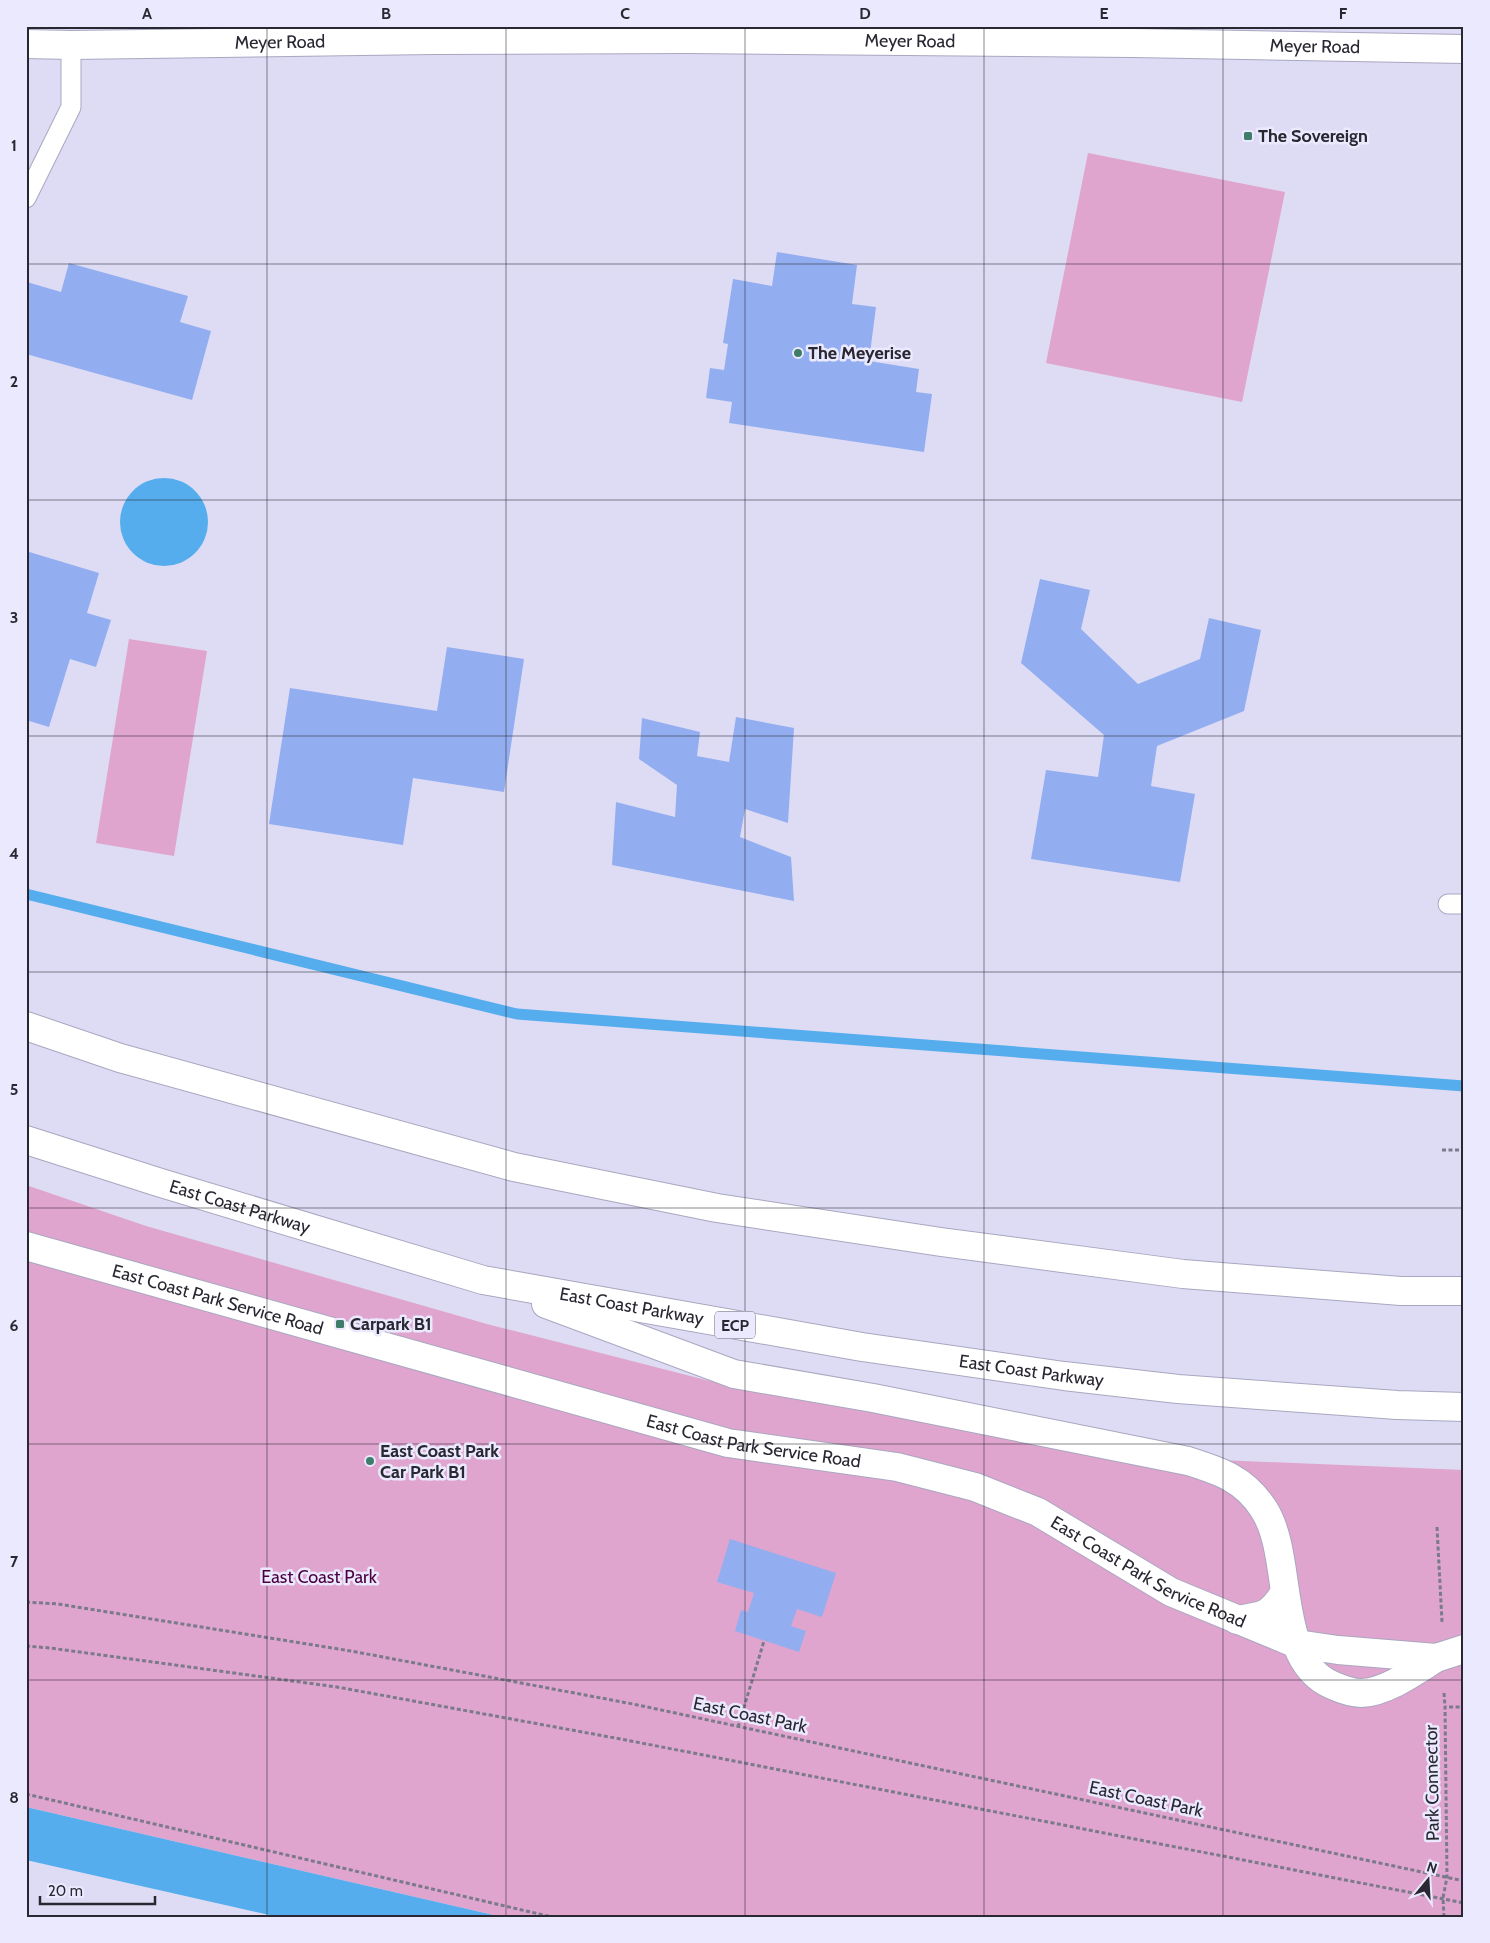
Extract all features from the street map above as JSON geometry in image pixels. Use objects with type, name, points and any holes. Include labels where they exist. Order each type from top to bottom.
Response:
[{"type":"main road","name":"Meyer Road","points":[[26,44],[71,45],[434,33],[688,32],[1133,35],[1464,49]]},
{"type":"main road","points":[[26,1026],[120,1058],[514,1167],[717,1208],[941,1242],[1183,1274],[1401,1291],[1464,1291]]},
{"type":"main road","name":"East Coast Parkway","points":[[26,1140],[482,1280],[862,1347],[1064,1376],[1178,1389],[1397,1406],[1464,1407]]},
{"type":"main road","name":"East Coast Park Service Road","points":[[26,1246],[728,1443],[897,1467],[975,1487],[1038,1512],[1171,1592],[1298,1644],[1338,1650],[1448,1654]]},
{"type":"main road","points":[[482,1280],[734,1374],[873,1398],[1188,1461],[1221,1471],[1248,1488],[1264,1509],[1275,1535],[1285,1592],[1298,1644],[1306,1665],[1314,1674],[1342,1690],[1361,1693],[1374,1691],[1404,1679],[1448,1654]]},
{"type":"main road","points":[[1237,1620],[1262,1616],[1277,1604],[1285,1592]]},
{"type":"lane","points":[[26,198],[71,107],[71,45]]},
{"type":"path","points":[[1442,1150],[1464,1150]]},
{"type":"path","points":[[1437,1527],[1448,1654]]},
{"type":"path","name":"East Coast Park","points":[[26,1602],[58,1604],[351,1651],[633,1704],[1464,1881]]},
{"type":"path","points":[[738,1727],[764,1641]]},
{"type":"path","points":[[26,1646],[338,1687],[626,1740],[1464,1903]]},
{"type":"path","name":"Park Connector","points":[[1447,1877],[1445,1707],[1464,1708]]},
{"type":"path","points":[[26,1794],[552,1917]]},
{"type":"path","points":[[1444,1917],[1443,1898],[1447,1877]]},
{"type":"green space","points":[[1088,153],[1285,192],[1242,402],[1046,363]]},
{"type":"green space","points":[[129,639],[207,651],[174,856],[96,843]]},
{"type":"green space","name":"East Coast Park","points":[[26,1185],[146,1226],[487,1324],[706,1380],[927,1422],[1220,1460],[1464,1470],[1464,1917],[502,1917],[26,1807]]},
{"type":"water","points":[[164,478],[181,481],[195,491],[205,505],[208,522],[205,539],[195,553],[181,563],[164,566],[147,563],[133,553],[123,539],[120,522],[123,505],[133,491],[147,481]]},
{"type":"water","points":[[26,1807],[502,1917],[278,1917],[26,1860]]},
{"type":"building","name":"The Meyerise","points":[[777,252],[857,265],[852,304],[876,307],[869,361],[919,369],[916,392],[932,394],[924,452],[729,423],[732,402],[706,398],[710,368],[724,370],[728,344],[723,343],[733,279],[772,286]]},
{"type":"building","points":[[69,263],[188,296],[180,322],[211,331],[192,400],[26,354],[27,282],[61,292]]},
{"type":"building","points":[[26,551],[99,573],[87,613],[111,620],[96,667],[70,659],[49,727],[26,720]]},
{"type":"building","points":[[1040,579],[1090,590],[1081,629],[1138,684],[1200,659],[1209,618],[1261,630],[1244,711],[1157,746],[1151,786],[1195,794],[1180,882],[1031,859],[1046,770],[1098,777],[1104,735],[1021,663]]},
{"type":"building","points":[[447,647],[524,659],[504,792],[413,778],[403,845],[269,824],[290,688],[437,711]]},
{"type":"building","points":[[736,717],[794,728],[788,823],[745,809],[740,837],[791,857],[794,901],[612,865],[616,802],[675,817],[677,785],[639,759],[642,718],[700,732],[697,756],[729,762]]},
{"type":"building","points":[[730,1539],[836,1573],[822,1617],[797,1609],[791,1626],[806,1631],[799,1652],[735,1631],[741,1610],[748,1612],[754,1593],[717,1582]]},
{"type":"waterway","points":[[26,894],[517,1014],[1464,1086]]},
{"type":"place","name":"The Sovereign","points":[[1248,136]]},
{"type":"place","name":"The Meyerise","points":[[798,353]]},
{"type":"place","name":"Carpark B1","points":[[340,1324]]},
{"type":"place","name":"East Coast Park Car Park B1","points":[[370,1461]]}]
